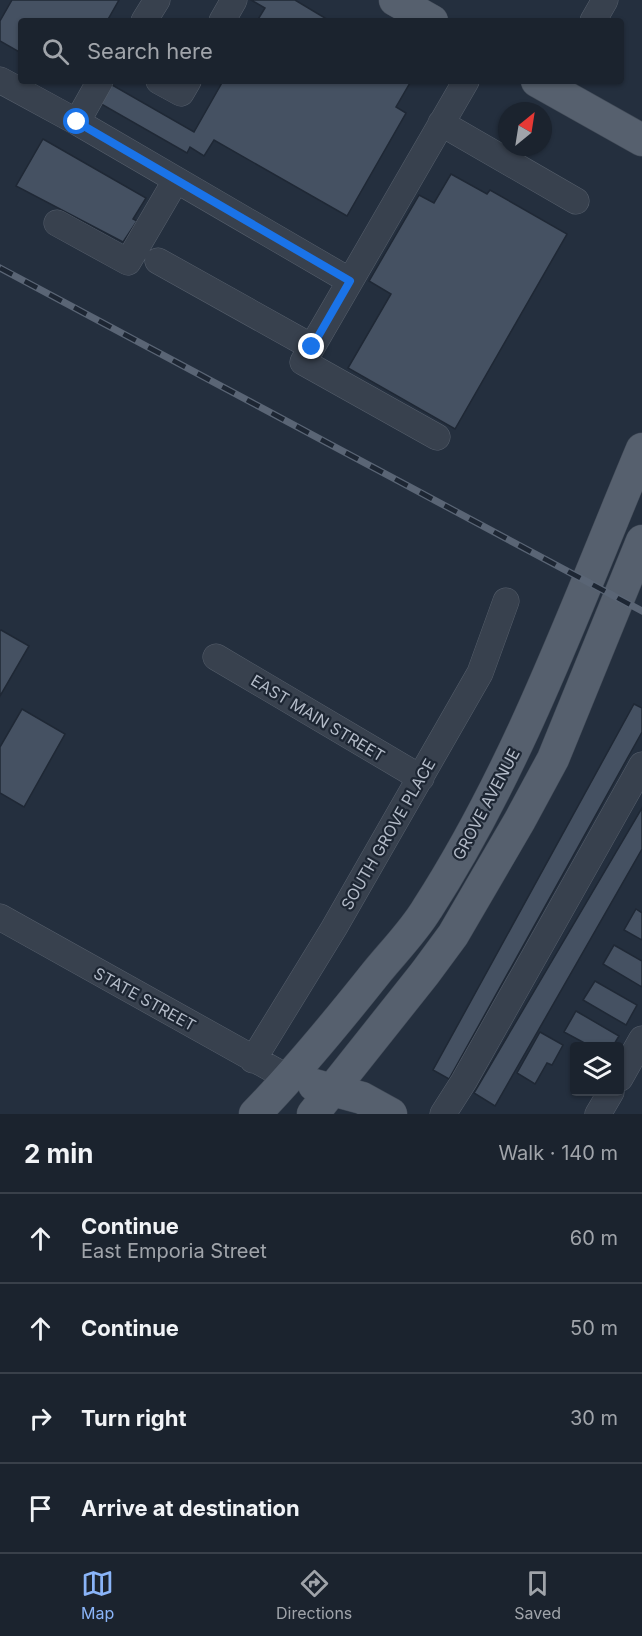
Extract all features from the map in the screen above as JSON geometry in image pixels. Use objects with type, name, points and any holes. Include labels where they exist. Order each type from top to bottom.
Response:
[{"type":"main road","points":[[395,0],[427,18]]},
{"type":"main road","points":[[550,84],[642,140]]},
{"type":"main road","name":"GROVE AVENUE","points":[[255,1114],[290,1078],[426,911],[485,812],[540,698],[642,449]]},
{"type":"main road","points":[[321,1107],[453,935],[520,820],[553,759],[642,541]]},
{"type":"main road","points":[[290,1078],[321,1107]]},
{"type":"main road","points":[[321,1107],[362,1098],[391,1114]]},
{"type":"street","points":[[146,18],[157,0]]},
{"type":"street","points":[[224,18],[234,0]]},
{"type":"street","points":[[595,18],[605,0]]},
{"type":"street","points":[[0,80],[77,122],[350,281]]},
{"type":"street","points":[[77,122],[98,84]]},
{"type":"street","points":[[164,84],[181,93],[186,84]]},
{"type":"street","points":[[437,437],[303,362],[464,84]]},
{"type":"street","points":[[441,123],[576,201]]},
{"type":"street","points":[[57,223],[128,262],[176,180]]},
{"type":"street","points":[[158,261],[312,347]]},
{"type":"street","name":"SOUTH GROVE PLACE","points":[[253,1060],[421,778],[480,673],[506,601]]},
{"type":"street","name":"EAST MAIN STREET","points":[[216,657],[421,778]]},
{"type":"street","points":[[443,1114],[464,1081],[642,765]]},
{"type":"street","name":"STATE STREET","points":[[0,917],[253,1060],[290,1078]]},
{"type":"street","points":[[624,1071],[642,1040]]},
{"type":"street","points":[[598,1114],[609,1096]]},
{"type":"building","points":[[12,0],[119,0],[109,18],[18,18],[18,51],[0,41],[0,21]]},
{"type":"building","points":[[251,0],[295,0],[325,18],[259,18],[265,8]]},
{"type":"building","points":[[106,84],[110,84],[194,132],[221,84],[409,84],[396,107],[406,113],[347,216],[214,140],[204,156],[190,147],[187,153],[96,101]]},
{"type":"building","points":[[43,139],[146,198],[133,219],[137,221],[123,242],[16,186]]},
{"type":"building","points":[[451,174],[487,194],[490,190],[567,234],[455,429],[348,368],[391,294],[369,281],[419,195],[434,203]]},
{"type":"building","points":[[0,631],[29,646],[0,696]]},
{"type":"building","points":[[634,704],[642,708],[642,732],[449,1079],[433,1070]]},
{"type":"building","points":[[22,709],[65,734],[24,807],[0,793],[0,747]]},
{"type":"building","points":[[642,808],[642,849],[495,1106],[474,1093]]},
{"type":"building","points":[[636,909],[642,913],[642,940],[624,930]]},
{"type":"building","points":[[614,945],[642,961],[642,987],[603,964]]},
{"type":"building","points":[[595,981],[637,1005],[626,1025],[583,1000]]},
{"type":"building","points":[[576,1011],[619,1036],[615,1042],[583,1042],[564,1032]]},
{"type":"building","points":[[540,1032],[563,1045],[552,1065],[547,1063],[535,1084],[517,1073]]},
{"type":"railway","points":[[0,268],[642,611]]},
{"type":"route","points":[[77,122],[350,281],[312,347]]}]
